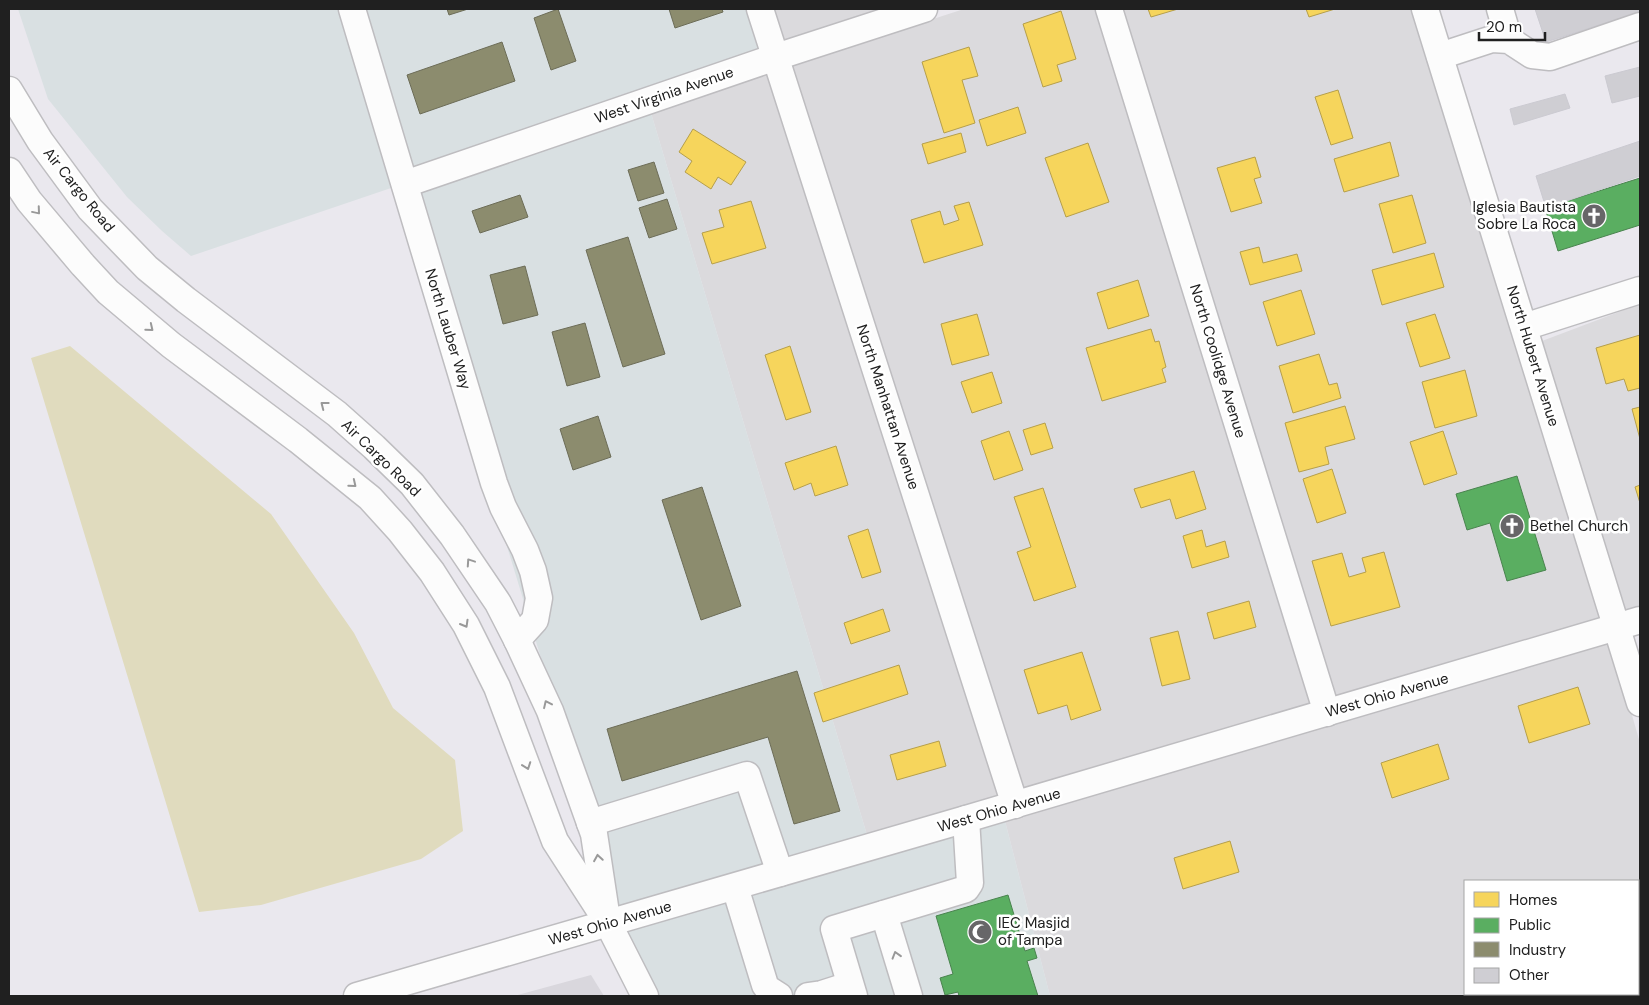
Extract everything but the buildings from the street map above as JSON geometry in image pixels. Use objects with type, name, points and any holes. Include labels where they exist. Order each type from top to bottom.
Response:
[{"type":"street","name":"North Lauber Way","points":[[352,9],[494,483],[533,571],[539,598],[536,620],[517,640]]},
{"type":"street","name":"North Manhattan Avenue","points":[[760,9],[1015,805]]},
{"type":"street","name":"West Virginia Avenue","points":[[405,184],[776,57],[924,9]]},
{"type":"street","name":"North Coolidge Avenue","points":[[1109,9],[1326,713]]},
{"type":"street","name":"North Hubert Avenue","points":[[1425,9],[1524,327],[1629,624],[1640,703]]},
{"type":"street","points":[[1500,9],[1509,40]]},
{"type":"street","points":[[1440,56],[1492,39],[1509,40],[1532,55],[1550,58],[1640,26]]},
{"type":"street","name":"Air Cargo Road","points":[[9,90],[40,141],[90,209],[148,268],[186,300],[336,414],[374,447],[412,484],[452,535],[498,603],[550,711],[594,834],[608,924]]},
{"type":"street","name":"Air Cargo Road","points":[[9,171],[29,201],[108,292],[171,345],[298,440],[370,498],[400,531],[432,572],[466,625],[497,687],[554,840],[608,924],[645,996]]},
{"type":"street","points":[[1524,327],[1640,290]]},
{"type":"street","name":"West Ohio Avenue","points":[[357,996],[1629,624]]},
{"type":"street","points":[[590,823],[747,775],[780,873]]},
{"type":"street","points":[[808,996],[852,990],[834,929],[966,889],[969,886],[966,819]]},
{"type":"street","points":[[735,886],[765,985],[779,996]]},
{"type":"street","points":[[884,914],[909,996]]},
{"type":"shaded area","points":[[18,9],[340,9],[394,187],[191,256],[127,197],[48,99]]},
{"type":"shaded area","points":[[364,9],[748,9],[761,49],[412,168]]},
{"type":"shaded area","points":[[772,9],[882,9],[783,41]]},
{"type":"shaded area","points":[[964,9],[1097,9],[1312,704],[1022,790],[791,65]]},
{"type":"shaded area","points":[[1120,9],[1413,9],[1603,618],[1334,698]]},
{"type":"shaded area","points":[[769,73],[1000,796],[867,835],[651,113]]},
{"type":"shaded area","points":[[651,113],[867,835],[617,908],[485,474],[503,468],[419,192]]},
{"type":"shaded area","points":[[1640,304],[1640,607],[1625,612],[1542,341]]},
{"type":"shaded area","points":[[70,346],[271,514],[354,633],[393,708],[455,760],[463,831],[421,859],[261,905],[199,912],[31,358]]},
{"type":"shaded area","points":[[1611,642],[1640,743],[1640,996],[1050,996],[1005,821]]},
{"type":"shaded area","points":[[1005,821],[1050,996],[658,996],[625,932]]},
{"type":"shaded area","points":[[591,975],[604,996],[514,996]]},
{"type":"place","name":"Iglesia Bautista Sobre La Roca","points":[[1594,216]]},
{"type":"place","name":"Bethel Church","points":[[1512,526]]},
{"type":"place","name":"IEC Masjid of Tampa","points":[[980,932]]}]
